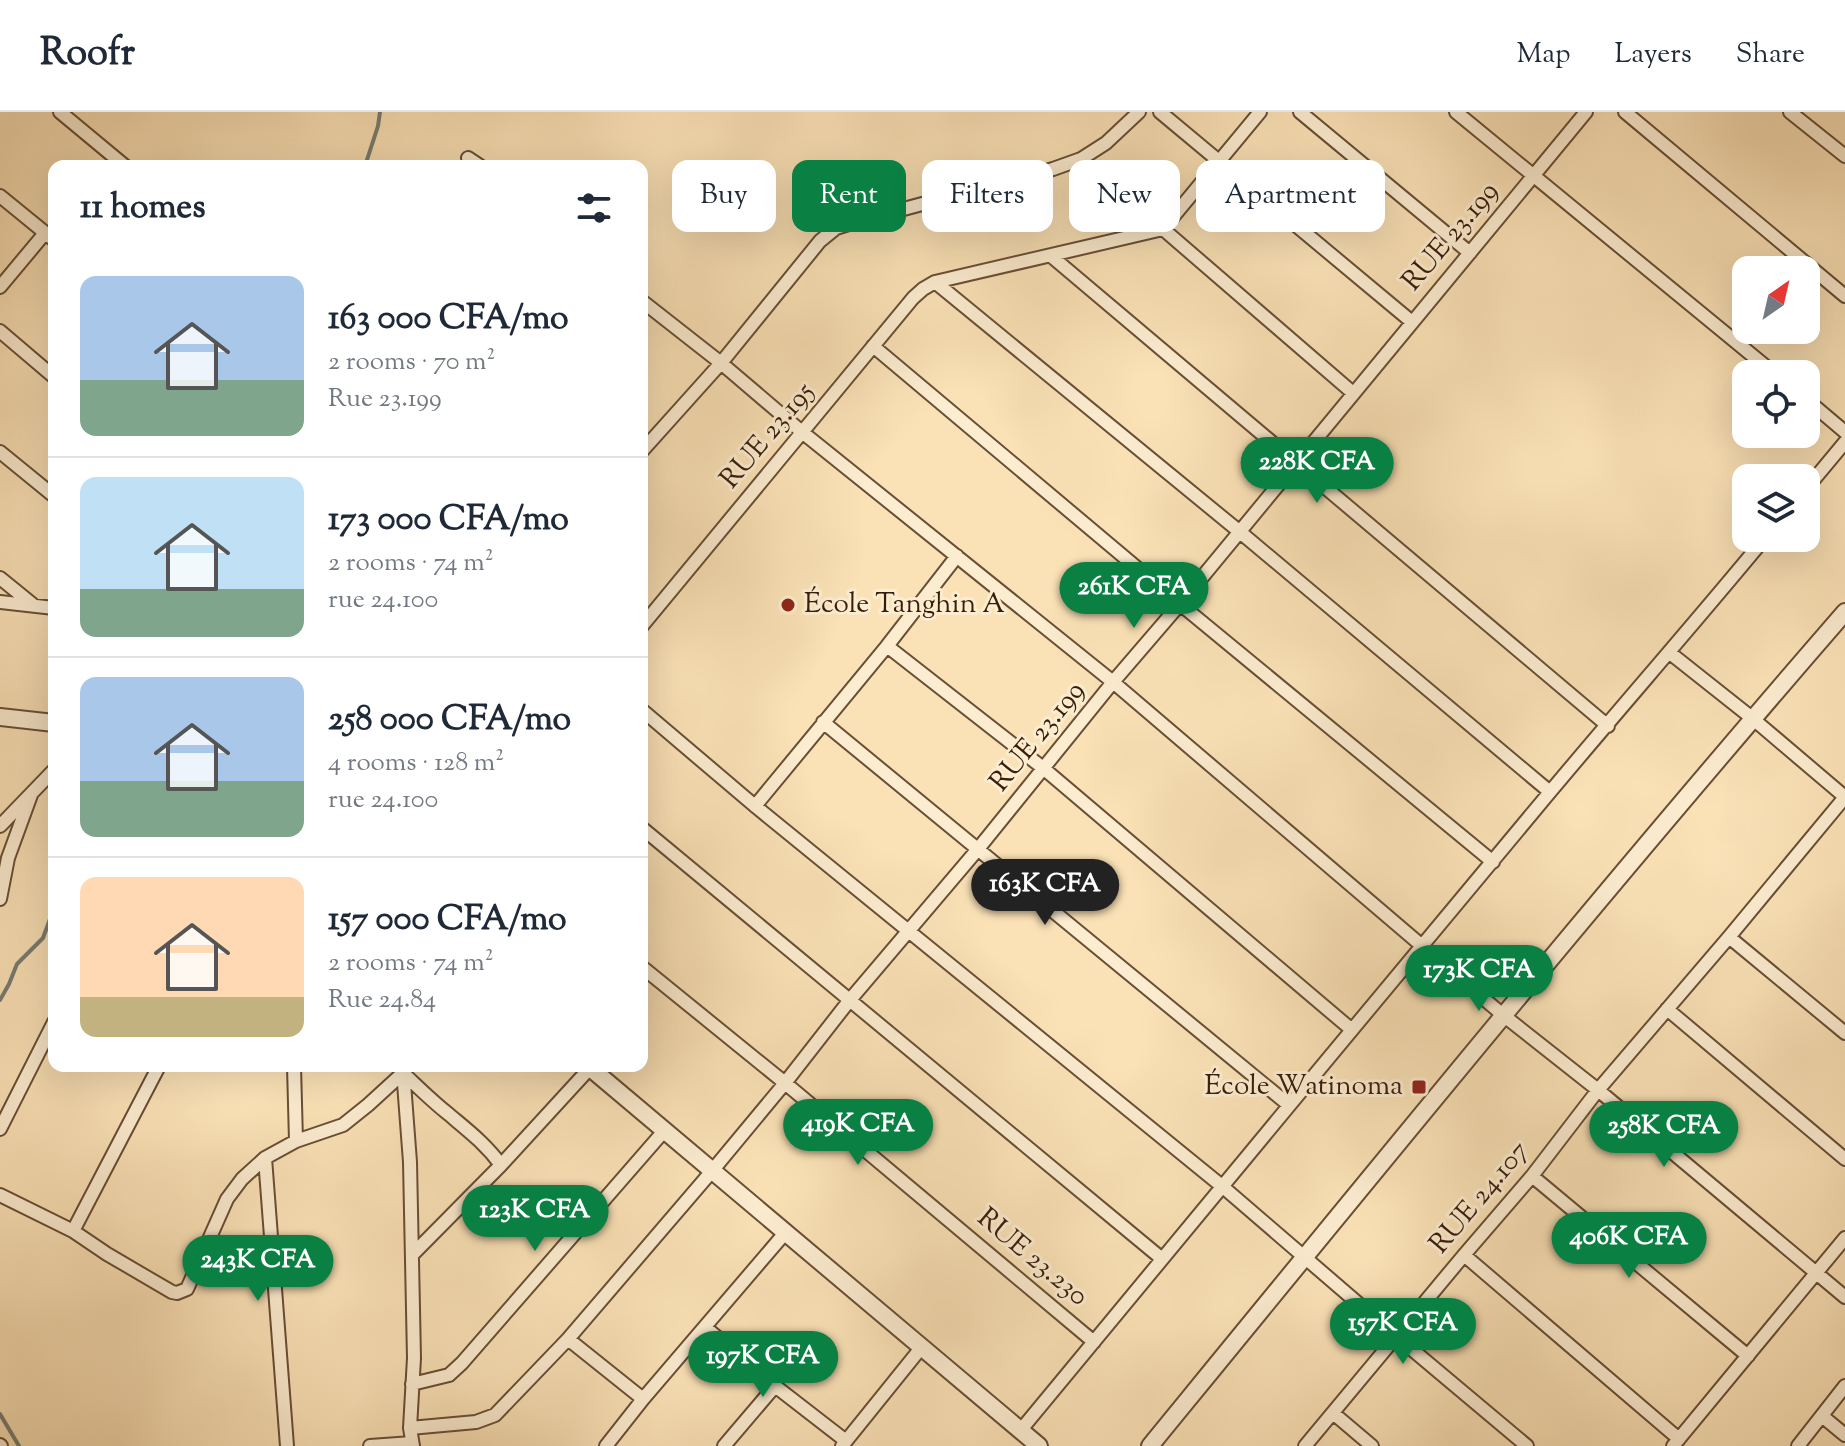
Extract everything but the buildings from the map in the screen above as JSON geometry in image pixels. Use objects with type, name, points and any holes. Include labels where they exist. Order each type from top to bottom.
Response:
[{"type":"street","points":[[60,112],[118,160]]},
{"type":"street","points":[[648,444],[721,363],[803,260],[836,228],[1081,159],[1106,143],[1139,112]]},
{"type":"street","points":[[1160,112],[1217,160]]},
{"type":"street","points":[[1221,160],[1260,112]]},
{"type":"street","points":[[1300,112],[1470,253]]},
{"type":"street","points":[[1456,112],[1758,360]]},
{"type":"street","name":"RUE 23.199","points":[[410,1428],[476,1422],[495,1415],[568,1339],[712,1171],[849,1001],[1586,112]]},
{"type":"street","points":[[1625,112],[1845,296]]},
{"type":"street","points":[[1790,112],[1845,156]]},
{"type":"street","points":[[1180,209],[1196,190]]},
{"type":"street","points":[[0,196],[48,235]]},
{"type":"street","points":[[935,282],[1151,232]]},
{"type":"street","points":[[1166,232],[1353,393]]},
{"type":"street","points":[[1303,232],[1412,322]]},
{"type":"street","points":[[0,287],[48,237]]},
{"type":"street","points":[[1051,256],[1608,726]]},
{"type":"street","points":[[935,282],[1550,792]]},
{"type":"street","name":"RUE 23.195","points":[[648,619],[913,298],[935,282]]},
{"type":"street","points":[[648,306],[1113,682],[1503,1015],[1598,1090],[1845,1297]]},
{"type":"street","points":[[0,331],[48,372]]},
{"type":"street","points":[[873,346],[1493,862]]},
{"type":"street","points":[[1820,411],[1845,432]]},
{"type":"street","points":[[1820,472],[1845,442]]},
{"type":"street","points":[[0,452],[48,491]]},
{"type":"street","points":[[1020,1431],[1161,1258],[1753,552]]},
{"type":"street","points":[[755,806],[957,556]]},
{"type":"street","points":[[0,578],[33,605]]},
{"type":"street","points":[[0,602],[48,607]]},
{"type":"street","points":[[1150,1446],[1503,1015],[1845,612]]},
{"type":"street","points":[[887,646],[1043,768],[1352,1030]]},
{"type":"street","points":[[1670,653],[1845,797]]},
{"type":"street","points":[[648,715],[1223,1187],[1527,1446]]},
{"type":"street","points":[[0,717],[48,722]]},
{"type":"street","points":[[823,722],[1289,1105]]},
{"type":"street","points":[[0,826],[48,777]]},
{"type":"street","points":[[0,899],[8,858],[31,795]]},
{"type":"street","name":"RUE 24.107","points":[[1305,1446],[1532,1176],[1598,1090],[1845,797]]},
{"type":"street","points":[[648,833],[1161,1258]]},
{"type":"street","points":[[1729,937],[1845,1033]]},
{"type":"street","name":"RUE 23.230","points":[[648,972],[1094,1342]]},
{"type":"street","points":[[1667,1009],[1845,1159]]},
{"type":"street","points":[[0,1129],[48,1034]]},
{"type":"street","points":[[73,1231],[156,1072]]},
{"type":"street","points":[[294,1072],[296,1141]]},
{"type":"street","points":[[0,1195],[73,1231],[172,1292],[183,1292],[227,1199],[242,1179],[265,1158],[296,1141],[343,1125],[401,1072]]},
{"type":"street","points":[[370,1446],[412,1445],[414,1358],[410,1162],[403,1072]]},
{"type":"street","points":[[405,1072],[488,1147],[501,1165]]},
{"type":"street","points":[[412,1255],[501,1165],[585,1072]]},
{"type":"street","points":[[595,1072],[1039,1446]]},
{"type":"street","points":[[412,1384],[449,1375],[462,1363],[664,1131]]},
{"type":"street","points":[[265,1158],[287,1446]]},
{"type":"street","points":[[1532,1176],[1748,1356]]},
{"type":"street","points":[[606,1446],[785,1233]]},
{"type":"street","points":[[1464,1255],[1676,1442],[1845,1238]]},
{"type":"street","points":[[705,1327],[844,1444],[921,1348]]},
{"type":"street","points":[[568,1339],[643,1399]]},
{"type":"street","points":[[724,1446],[775,1386]]},
{"type":"street","points":[[1798,1446],[1845,1386]]},
{"type":"street","points":[[1333,1413],[1372,1446]]},
{"type":"street","points":[[1822,1416],[1845,1435]]},
{"type":"waterway","points":[[367,160],[380,112]]},
{"type":"waterway","points":[[0,1000],[17,964],[43,938],[48,924]]},
{"type":"waterway","points":[[0,1414],[19,1446]]},
{"type":"place","name":"École Tanghin A","points":[[788,605]]},
{"type":"place","name":"École Watinoma","points":[[1419,1087]]}]
